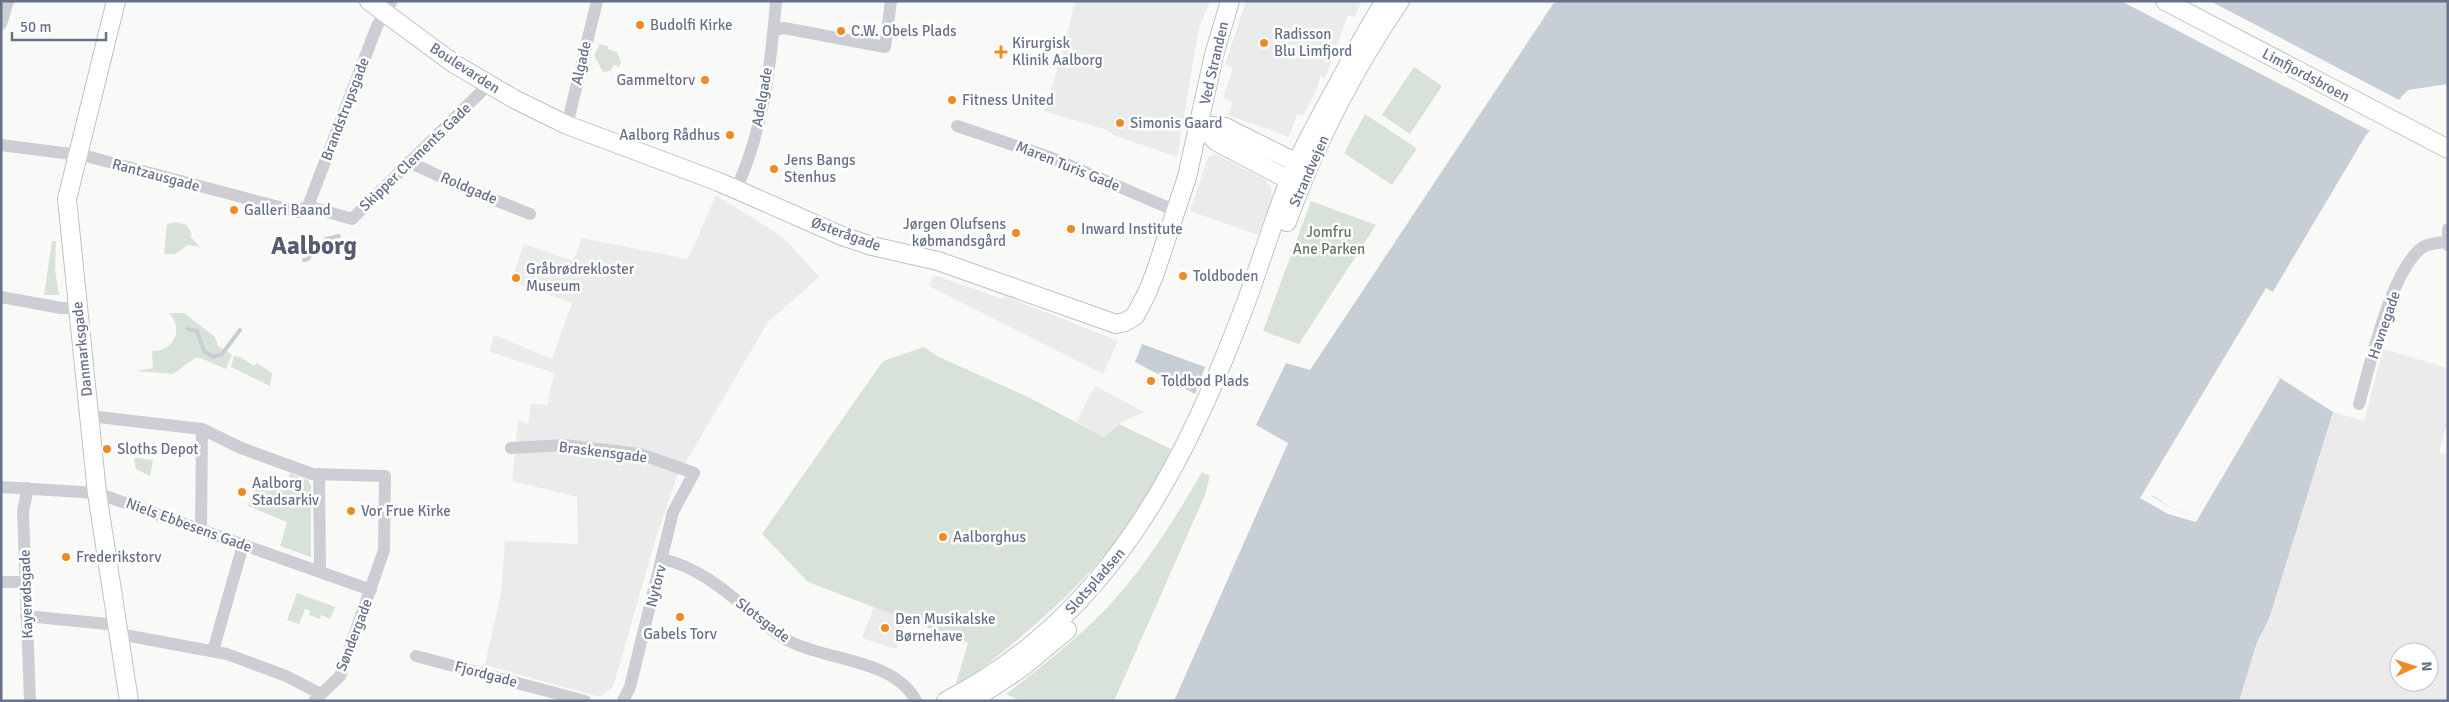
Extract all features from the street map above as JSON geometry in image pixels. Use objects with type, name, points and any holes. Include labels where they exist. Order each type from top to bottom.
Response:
[{"type":"street","points":[[1,24],[8,1]]},
{"type":"street","name":"Danmarksgade","points":[[116,1],[67,199],[97,493],[130,701]]},
{"type":"street","name":"Boulevarden","points":[[369,1],[388,7],[454,63],[539,113],[567,125]]},
{"type":"street","name":"Algade","points":[[567,125],[597,1]]},
{"type":"street","name":"Adelgade","points":[[736,189],[752,153],[774,30],[776,1]]},
{"type":"street","points":[[774,30],[784,28],[885,47],[891,1]]},
{"type":"street","name":"Ved Stranden","points":[[1129,320],[1139,310],[1147,293],[1190,168],[1214,55],[1230,1]]},
{"type":"street","name":"Strandvejen","points":[[1198,432],[1312,129],[1357,47],[1385,1]]},
{"type":"street","name":"Strandvejen","points":[[1297,173],[1400,1]]},
{"type":"street","name":"Limfjordsbroen","points":[[2165,1],[2448,149]]},
{"type":"street","name":"Brandstrupsgade","points":[[308,206],[377,26],[388,7]]},
{"type":"street","name":"Skipper Clements Gade","points":[[308,206],[352,218],[489,84]]},
{"type":"street","name":"Østerågade","points":[[567,125],[736,189],[842,236],[872,246],[938,261],[1112,323],[1129,320]]},
{"type":"street","name":"Ved Stranden","points":[[1200,125],[1217,142],[1297,173]]},
{"type":"street","name":"Maren Turis Gade","points":[[958,126],[1052,158],[1176,211]]},
{"type":"street","name":"Rantzausgade","points":[[1,145],[77,154],[298,212],[308,206]]},
{"type":"street","name":"Roldgade","points":[[409,162],[530,214]]},
{"type":"street","points":[[2447,244],[2448,229]]},
{"type":"street","name":"Havnegade","points":[[2360,404],[2389,303],[2408,263],[2423,247],[2434,243],[2447,244]]},
{"type":"street","points":[[1,297],[61,308],[77,308]]},
{"type":"street","points":[[89,416],[202,429],[241,448],[305,472],[320,474],[320,572]]},
{"type":"street","points":[[201,529],[202,429]]},
{"type":"street","name":"Slotspladsen","points":[[957,699],[1035,642],[1096,582],[1142,523],[1198,432]]},
{"type":"street","name":"Braskensgade","points":[[511,448],[564,445],[640,454],[694,473]]},
{"type":"street","name":"Nytorv","points":[[623,701],[630,687],[674,512],[694,473]]},
{"type":"street","name":"Søndergade","points":[[318,698],[340,676],[384,550],[385,476],[320,474]]},
{"type":"street","name":"Niels Ebbesens Gade","points":[[1,486],[97,493],[370,590]]},
{"type":"street","name":"Kayerødsgade","points":[[28,488],[23,511],[30,701]]},
{"type":"street","points":[[213,651],[242,545]]},
{"type":"street","name":"Slotsgade","points":[[662,559],[675,562],[714,582],[789,641],[888,674],[906,686],[916,701]]},
{"type":"street","points":[[1,582],[26,582]]},
{"type":"street","points":[[26,616],[119,630],[227,654],[286,676],[318,698]]},
{"type":"street","name":"Fjordgade","points":[[416,656],[585,701]]},
{"type":"shaded area","points":[[1075,1],[1210,1],[1200,25],[1177,157],[1116,136],[1104,129],[1044,111],[1063,52],[1060,50],[1066,39]]},
{"type":"shaded area","points":[[1246,1],[1361,1],[1355,17],[1348,15],[1325,78],[1320,76],[1317,89],[1303,116],[1297,114],[1289,137],[1228,115],[1233,102],[1223,98],[1233,68],[1225,65]]},
{"type":"shaded area","points":[[1555,1],[2448,1],[2448,84],[2408,90],[2366,135],[2152,495],[2173,509],[2194,516],[2277,376],[2333,412],[2269,619],[2257,642],[2239,701],[1174,701],[1288,443],[1256,425],[1286,363],[1310,370]]},
{"type":"shaded area","points":[[1216,154],[1264,179],[1271,188],[1272,201],[1258,235],[1190,211],[1208,157]]},
{"type":"shaded area","points":[[716,195],[784,238],[819,277],[768,322],[676,479],[655,541],[613,687],[600,697],[485,665],[501,593],[505,541],[578,544],[577,497],[512,481],[518,420],[528,424],[531,404],[547,405],[554,373],[490,352],[494,335],[552,359],[572,303],[511,281],[524,244],[573,261],[582,238],[688,259]]},
{"type":"shaded area","points":[[934,275],[1003,299],[1005,296],[1118,341],[1103,374],[929,286]]},
{"type":"shaded area","points":[[1142,344],[1205,367],[1195,394],[1135,362]]},
{"type":"shaded area","points":[[2383,349],[2448,368],[2448,419],[2439,452],[2448,455],[2448,701],[2239,701],[2257,642],[2269,619],[2333,412],[2364,421]]},
{"type":"shaded area","points":[[1095,386],[1144,412],[1119,423],[1104,437],[1076,422]]},
{"type":"shaded area","name":"Den Musikalske Børnehave","points":[[874,607],[907,620],[896,649],[862,638]]},
{"type":"green space","points":[[600,44],[608,46],[608,49],[617,52],[621,62],[619,67],[614,65],[610,71],[603,72],[594,55]]},
{"type":"green space","points":[[1414,67],[1442,86],[1410,134],[1382,115]]},
{"type":"green space","points":[[1365,114],[1415,147],[1416,150],[1392,185],[1344,153]]},
{"type":"green space","name":"Jomfru Ane Parken","points":[[1311,201],[1376,225],[1299,344],[1263,331]]},
{"type":"green space","points":[[176,222],[187,225],[192,235],[190,236],[200,247],[188,245],[175,254],[164,254],[167,224]]},
{"type":"green space","points":[[52,241],[56,241],[55,270],[59,295],[44,295]]},
{"type":"green space","points":[[169,313],[184,313],[214,336],[219,347],[232,355],[226,369],[200,358],[195,358],[173,374],[135,371],[153,368],[152,351],[166,347],[174,338],[176,326]]},
{"type":"green space","points":[[924,347],[937,356],[1028,397],[1104,437],[1119,424],[1171,449],[1150,491],[1128,526],[1107,553],[1034,626],[954,690],[968,643],[808,582],[762,534],[883,361]]},
{"type":"green space","points":[[234,356],[240,357],[254,366],[257,363],[272,373],[270,386],[231,367]]},
{"type":"green space","points":[[136,458],[153,460],[150,476],[136,469],[134,460]]},
{"type":"green space","points":[[1202,472],[1210,476],[1205,495],[1114,701],[1022,701],[1006,694],[1069,643],[1105,610],[1133,578],[1158,544]]},
{"type":"green space","points":[[289,473],[308,480],[311,485],[311,557],[280,546],[287,522],[248,506],[258,479],[283,487],[290,482]]},
{"type":"green space","points":[[297,593],[335,607],[330,619],[321,615],[320,619],[309,615],[310,611],[305,609],[299,624],[287,620]]},
{"type":"pier","points":[[2121,1],[2210,1],[2401,101],[2372,132]]},
{"type":"pier","points":[[2266,288],[2273,292],[2152,496],[2173,509],[2194,516],[2277,376],[2280,379],[2196,522],[2168,514],[2140,498]]},
{"type":"waterway","points":[[304,260],[308,259],[314,249],[323,247],[326,239],[339,236]]},
{"type":"waterway","points":[[188,329],[197,331],[204,351],[213,357],[222,354],[240,330]]},
{"type":"place","name":"Budolfi Kirke","points":[[640,25]]},
{"type":"place","name":"C.W. Obels Plads","points":[[841,31]]},
{"type":"place","name":"Radisson Blu Limfjord","points":[[1264,43]]},
{"type":"place","name":"Kirurgisk Klinik Aalborg","points":[[1001,52]]},
{"type":"place","name":"Gammeltorv","points":[[705,80]]},
{"type":"place","name":"Fitness United","points":[[952,100]]},
{"type":"place","name":"Simonis Gaard","points":[[1120,123]]},
{"type":"place","name":"Aalborg Rådhus","points":[[730,135]]},
{"type":"place","name":"Jens Bangs Stenhus","points":[[774,169]]},
{"type":"place","name":"Galleri Baand","points":[[234,210]]},
{"type":"place","name":"Inward Institute","points":[[1071,229]]},
{"type":"place","name":"Jørgen Olufsens købmandsgård","points":[[1016,233]]},
{"type":"place","name":"Toldboden","points":[[1183,276]]},
{"type":"place","name":"Gråbrødrekloster Museum","points":[[516,278]]},
{"type":"place","name":"Toldbod Plads","points":[[1151,381]]},
{"type":"place","name":"Sloths Depot","points":[[107,449]]},
{"type":"place","name":"Aalborg Stadsarkiv","points":[[242,492]]},
{"type":"place","name":"Vor Frue Kirke","points":[[351,511]]},
{"type":"place","name":"Aalborghus","points":[[943,537]]},
{"type":"place","name":"Frederikstorv","points":[[66,557]]},
{"type":"place","name":"Gabels Torv","points":[[680,617]]},
{"type":"place","name":"Den Musikalske Børnehave","points":[[885,628]]},
{"type":"district","name":"Aalborg","points":[[314,245]]}]
